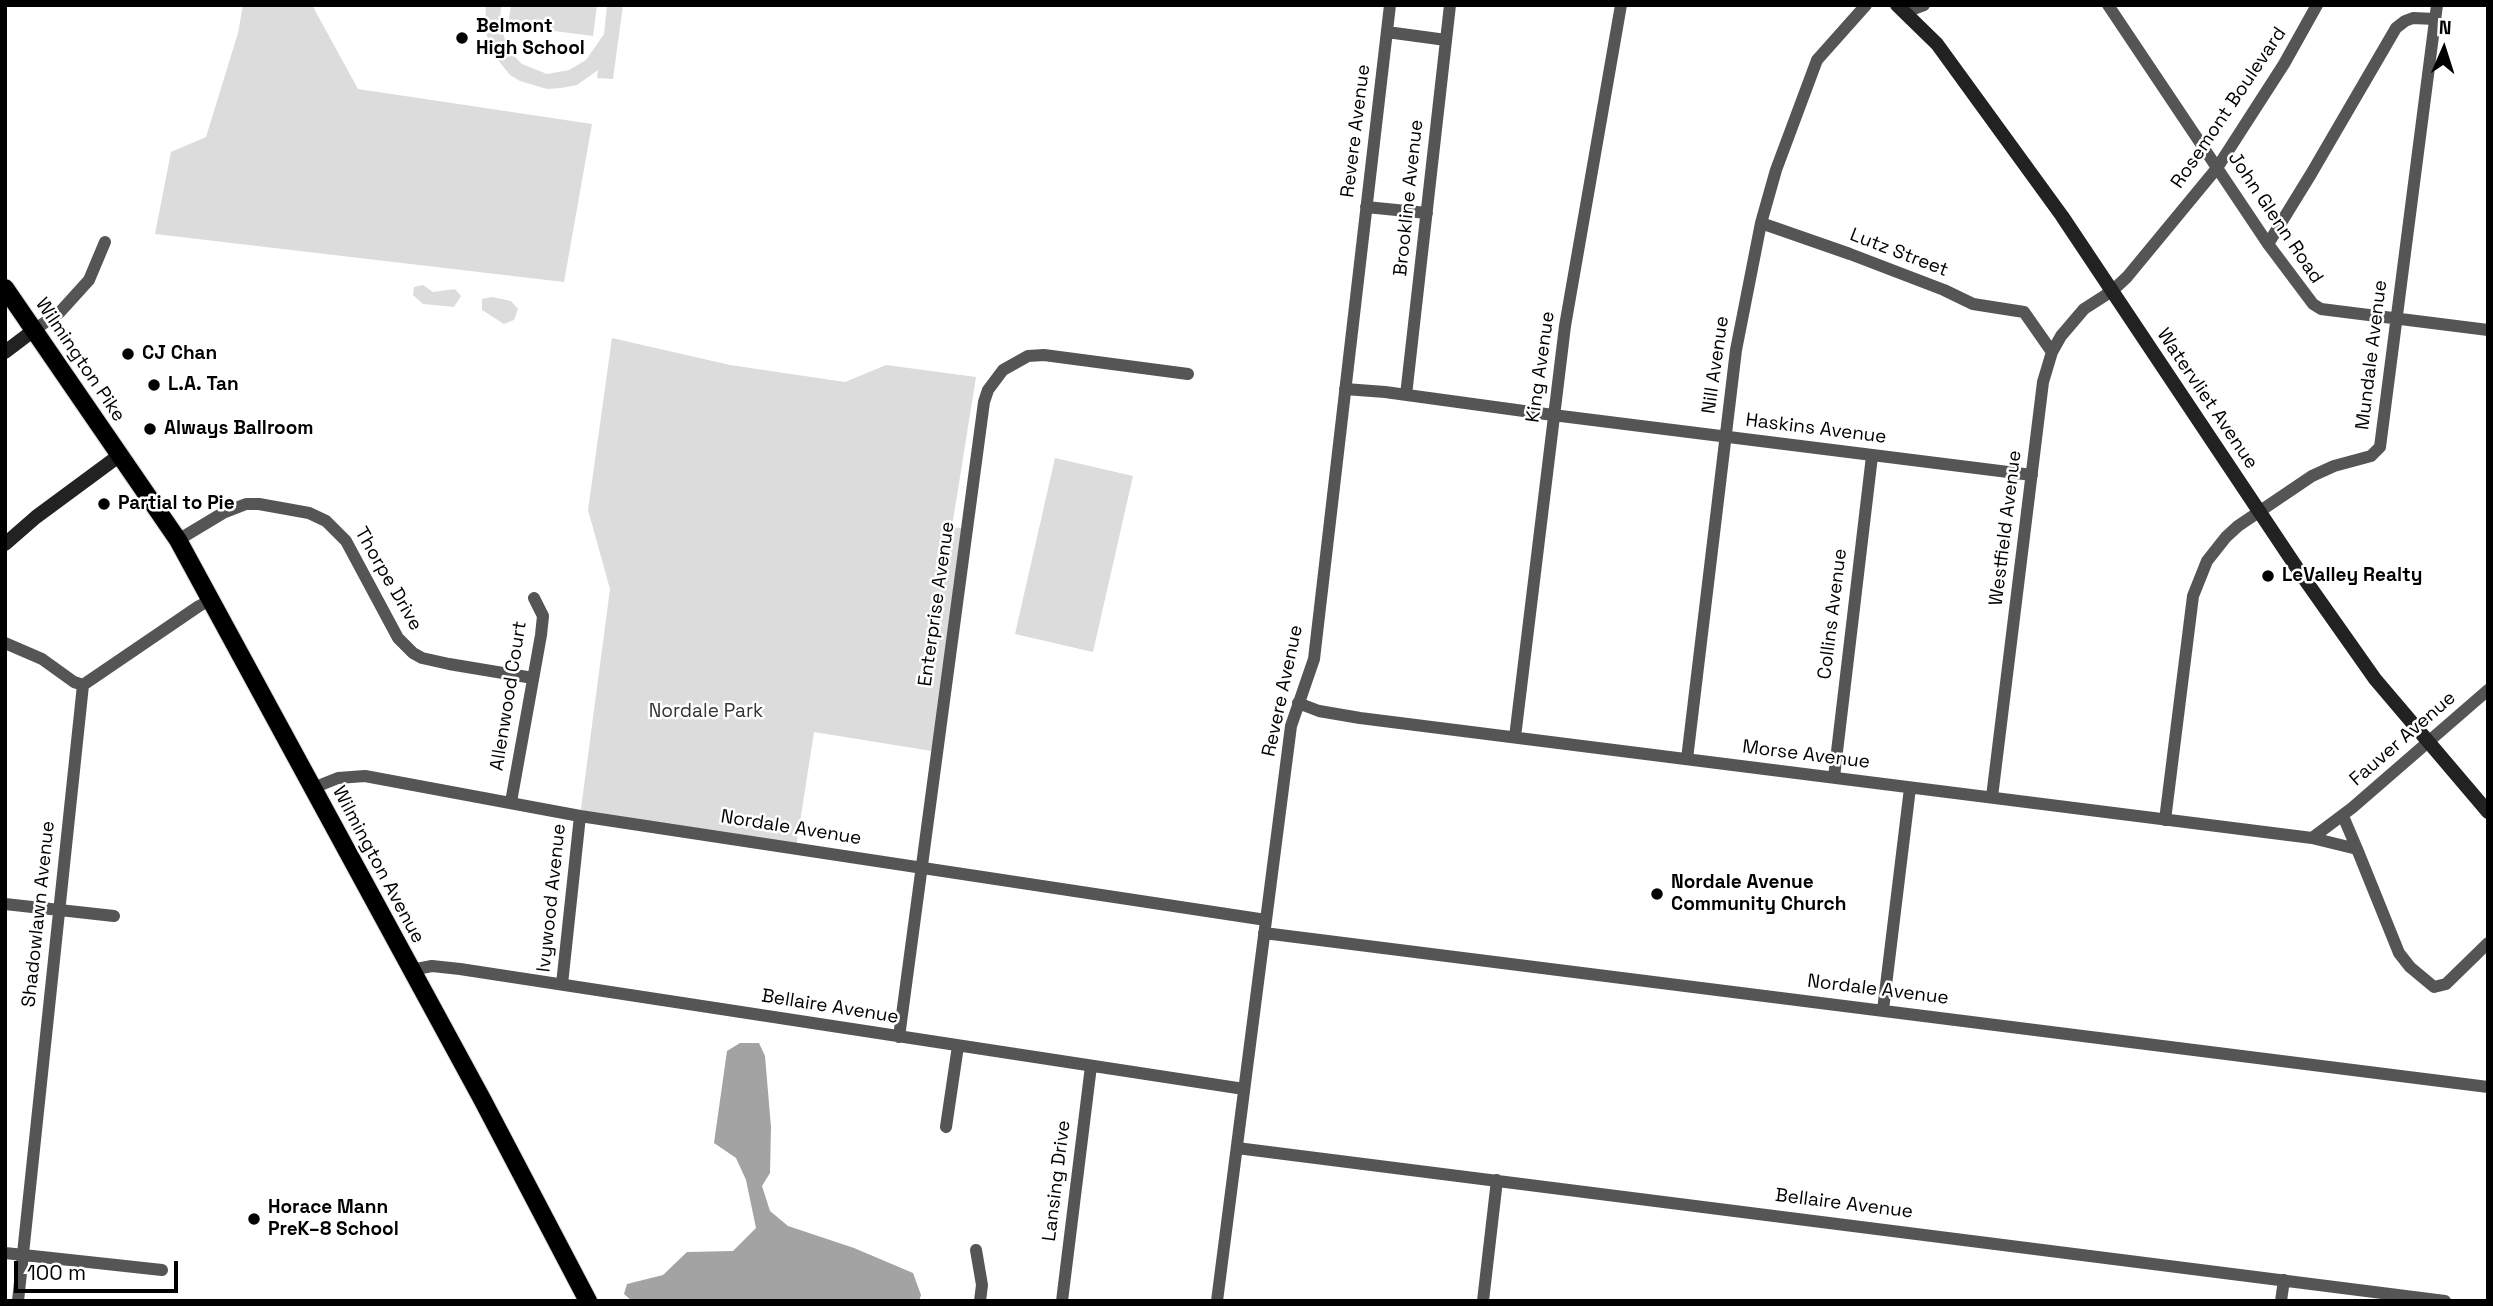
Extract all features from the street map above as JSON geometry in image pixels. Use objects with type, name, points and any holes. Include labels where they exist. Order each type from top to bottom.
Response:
[{"type":"main road","name":"Wilmington Pike","points":[[5,288],[120,455]]},
{"type":"main road","name":"Wilmington Avenue","points":[[120,455],[178,540],[588,1301]]},
{"type":"street","name":"Revere Avenue","points":[[1217,1301],[1291,726],[1314,659],[1390,5]]},
{"type":"street","name":"Brookline Avenue","points":[[1406,395],[1450,5]]},
{"type":"street","name":"King Avenue","points":[[1515,737],[1565,326],[1621,5]]},
{"type":"street","name":"Nill Avenue","points":[[1687,759],[1736,350],[1761,223],[1776,170],[1817,60],[1866,5]]},
{"type":"street","points":[[1901,9],[1924,5]]},
{"type":"street","name":"John Glenn Road","points":[[2108,5],[2268,244],[2312,304],[2321,309],[2488,330]]},
{"type":"street","name":"Rosemont Boulevard","points":[[2112,291],[2166,231],[2217,168],[2284,64],[2317,5]]},
{"type":"street","name":"Watervliet Avenue","points":[[1901,9],[1937,44],[2062,216],[2375,679],[2488,812]]},
{"type":"street","points":[[2268,244],[2396,28],[2405,21],[2436,12]]},
{"type":"street","name":"Mundale Avenue","points":[[2165,820],[2193,597],[2214,550],[2238,526],[2319,472],[2371,456],[2380,447],[2436,12]]},
{"type":"street","points":[[1387,32],[1446,40]]},
{"type":"street","points":[[1366,207],[1427,213]]},
{"type":"street","name":"Lutz Street","points":[[1761,223],[1850,254],[1973,304],[2024,312],[2052,352]]},
{"type":"street","points":[[5,352],[60,312],[89,281],[105,242]]},
{"type":"street","name":"Westfield Avenue","points":[[1992,797],[2043,382],[2052,352],[2061,336],[2078,316],[2112,291]]},
{"type":"street","name":"Enterprise Avenue","points":[[899,1037],[984,402],[988,390],[1003,370],[1028,356],[1044,355],[1188,374]]},
{"type":"street","name":"Haskins Avenue","points":[[1345,389],[2032,475]]},
{"type":"street","points":[[5,544],[44,511],[120,455]]},
{"type":"street","name":"Collins Avenue","points":[[1833,777],[1872,456]]},
{"type":"street","name":"Thorpe Drive","points":[[178,540],[223,513],[246,504],[280,506],[309,513],[326,521],[346,541],[398,638],[413,653],[422,658],[449,664],[533,678]]},
{"type":"street","name":"Allenwood Court","points":[[511,802],[541,635],[542,616],[534,598]]},
{"type":"street","points":[[5,643],[41,659],[74,682],[83,685],[211,600]]},
{"type":"street","name":"Shadowlawn Avenue","points":[[18,1301],[83,685]]},
{"type":"street","name":"Fauver Avenue","points":[[2343,816],[2488,690]]},
{"type":"street","name":"Morse Avenue","points":[[1297,703],[1318,711],[1360,718],[2312,838],[2357,849]]},
{"type":"street","name":"Nordale Avenue","points":[[313,788],[338,778],[365,776],[580,816],[922,867],[1265,926],[1883,1010],[2488,1087]]},
{"type":"street","points":[[1883,1010],[1910,788]]},
{"type":"street","name":"Ivywood Avenue","points":[[562,984],[580,816]]},
{"type":"street","points":[[2312,838],[2343,816],[2399,953],[2434,987],[2446,984],[2488,943]]},
{"type":"street","points":[[5,904],[114,916]]},
{"type":"street","name":"Bellaire Avenue","points":[[411,970],[432,966],[562,984],[1244,1089]]},
{"type":"street","points":[[946,1127],[958,1046]]},
{"type":"street","name":"Lansing Drive","points":[[1062,1301],[1091,1066]]},
{"type":"street","name":"Bellaire Avenue","points":[[1237,1148],[2445,1301]]},
{"type":"street","points":[[1483,1301],[1497,1180]]},
{"type":"street","points":[[976,1250],[982,1285],[980,1301]]},
{"type":"street","points":[[5,1253],[162,1270]]},
{"type":"street","points":[[2281,1301],[2284,1280]]},
{"type":"green space","points":[[243,5],[312,5],[358,89],[592,124],[564,282],[155,234],[171,152],[206,137],[238,33]]},
{"type":"green space","points":[[486,5],[501,5],[500,28],[512,54],[522,64],[547,74],[569,70],[586,60],[604,34],[607,5],[623,5],[613,79],[597,78],[598,70],[577,85],[561,88],[547,89],[520,81],[510,75],[493,54],[485,30]]},
{"type":"green space","points":[[511,5],[597,5],[593,36],[508,25]]},
{"type":"green space","points":[[423,285],[433,292],[455,289],[461,296],[454,307],[423,304],[413,295],[414,287]]},
{"type":"green space","points":[[492,297],[511,301],[518,309],[514,320],[504,324],[482,310],[482,299]]},
{"type":"green space","name":"Nordale Park","points":[[612,338],[730,365],[845,382],[886,365],[976,377],[952,527],[967,529],[938,752],[814,732],[796,848],[580,816],[610,589],[588,510]]},
{"type":"green space","points":[[1055,458],[1133,476],[1093,652],[1015,634]]},
{"type":"shaded area","points":[[740,1043],[759,1043],[765,1056],[771,1127],[770,1173],[762,1186],[770,1211],[788,1226],[854,1248],[913,1273],[921,1295],[919,1301],[632,1301],[624,1294],[627,1284],[663,1275],[687,1252],[733,1251],[756,1228],[746,1180],[736,1158],[714,1143],[727,1051]]},
{"type":"place","name":"Belmont High School","points":[[462,38]]},
{"type":"place","name":"CJ Chan","points":[[128,354]]},
{"type":"place","name":"L.A. Tan","points":[[154,385]]},
{"type":"place","name":"Always Ballroom","points":[[150,429]]},
{"type":"place","name":"Partial to Pie","points":[[104,504]]},
{"type":"place","name":"LeValley Realty","points":[[2268,576]]},
{"type":"place","name":"Nordale Avenue Community Church","points":[[1657,894]]},
{"type":"place","name":"Horace Mann PreK–8 School","points":[[254,1219]]}]
